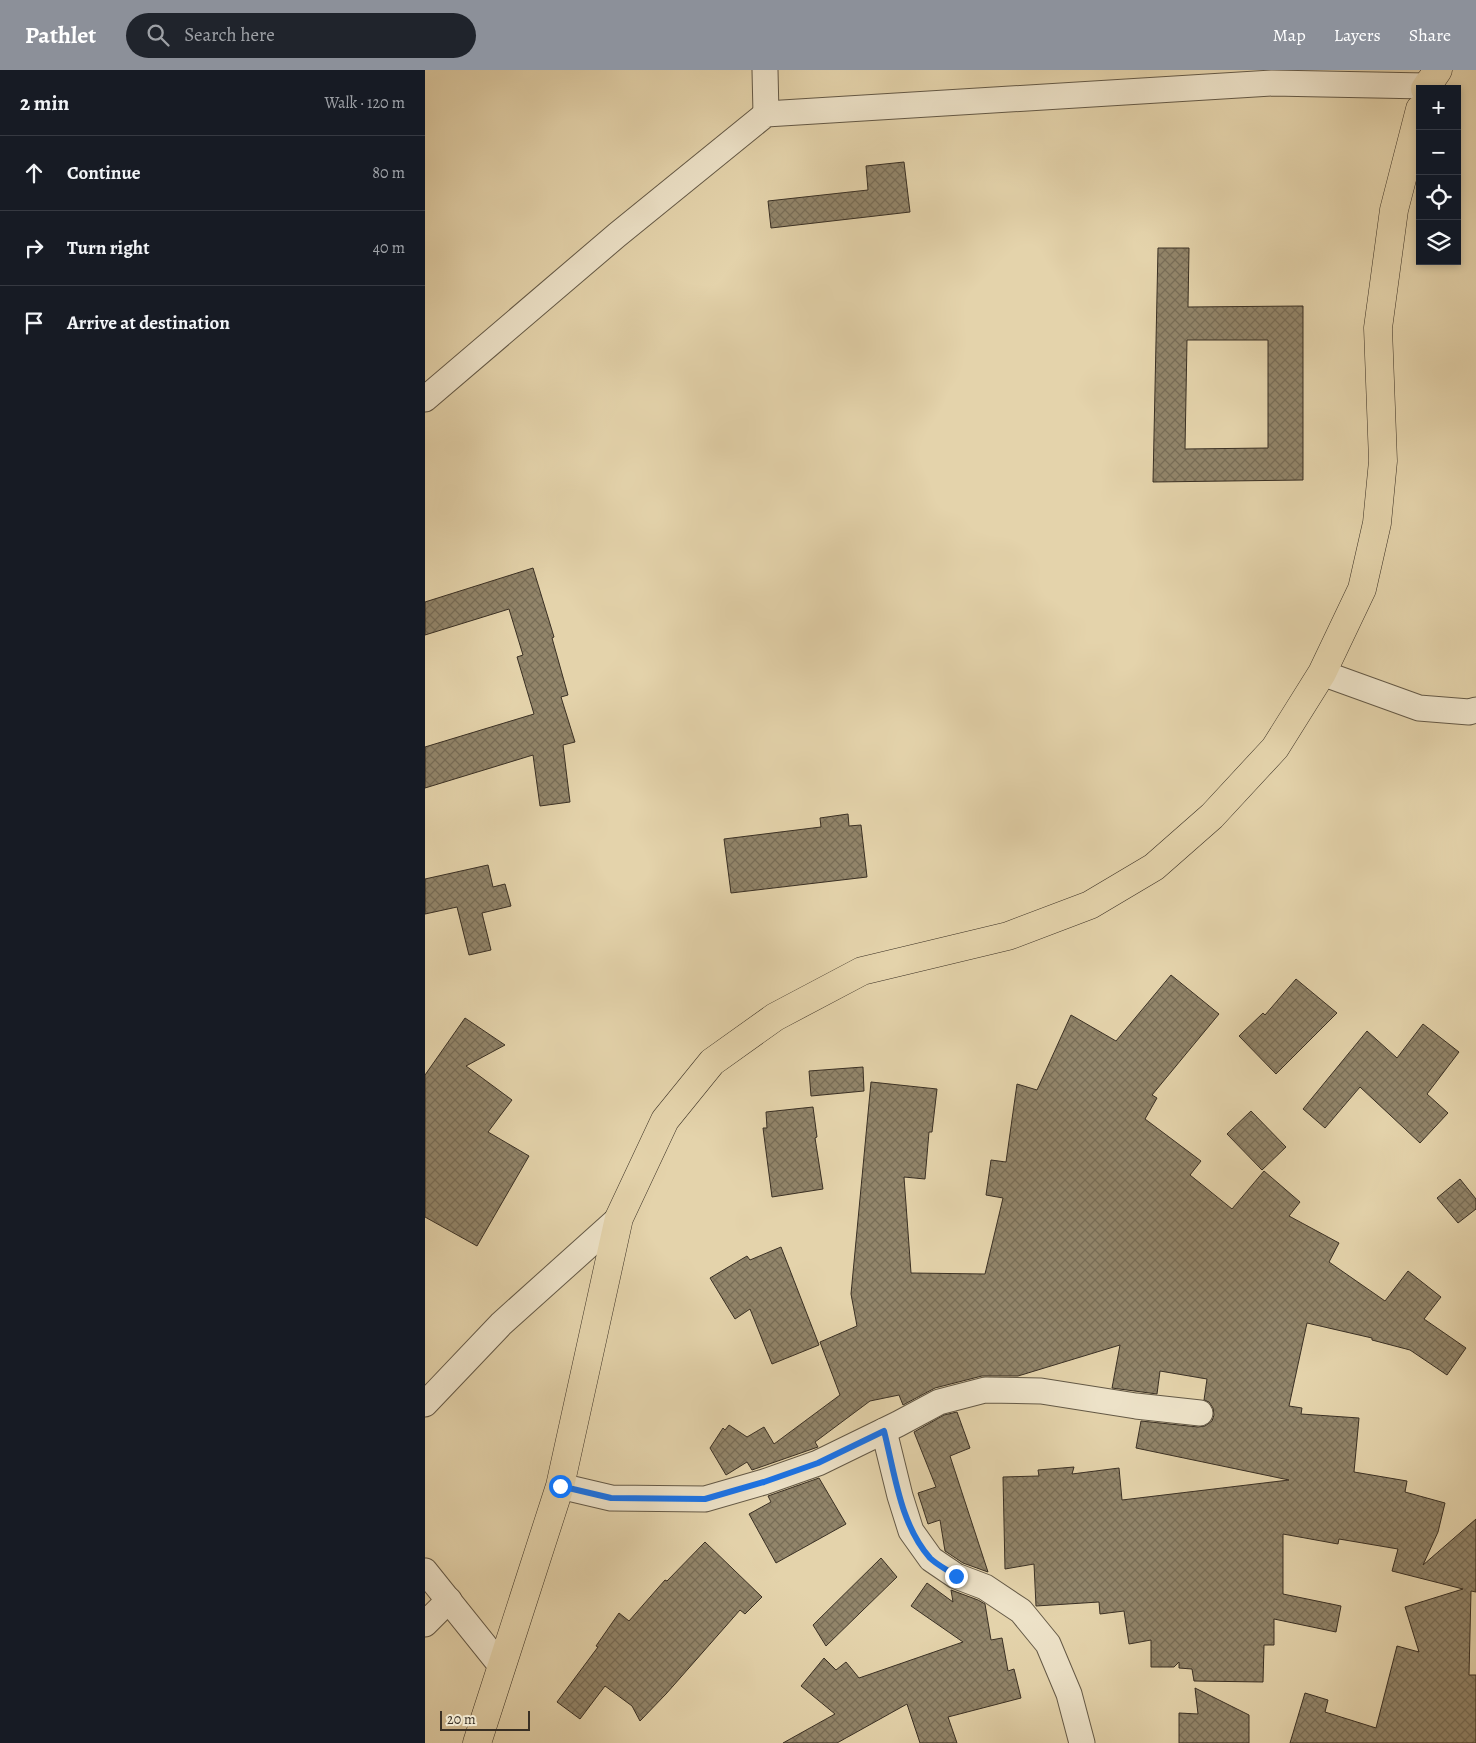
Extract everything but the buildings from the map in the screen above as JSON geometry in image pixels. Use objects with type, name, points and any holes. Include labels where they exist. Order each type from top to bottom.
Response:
[{"type":"highway","points":[[477,1743],[560,1486],[619,1218],[665,1120],[712,1062],[775,1017],[862,971],[1007,936],[1090,905],[1154,867],[1212,816],[1275,748],[1322,673],[1362,588],[1377,523],[1383,461],[1378,328],[1394,210],[1416,129]]},
{"type":"street","points":[[765,70],[766,114]]},
{"type":"street","points":[[425,399],[617,234],[766,114],[1272,83],[1416,88]]},
{"type":"street","points":[[1322,673],[1419,708],[1469,712],[1476,710]]},
{"type":"street","points":[[425,1403],[501,1324],[619,1218]]},
{"type":"street","points":[[560,1486],[611,1498],[705,1499],[764,1482],[818,1463],[939,1402],[985,1390],[1041,1391],[1135,1406],[1200,1413]]},
{"type":"street","points":[[884,1431],[911,1531],[931,1559],[956,1576],[985,1587],[1021,1611],[1048,1644],[1069,1694],[1082,1743]]},
{"type":"street","points":[[425,1571],[502,1667]]},
{"type":"street","points":[[425,1624],[449,1600]]},
{"type":"route","points":[[560,1486],[611,1498],[705,1499],[764,1482],[818,1463],[884,1431],[911,1531],[931,1559],[956,1576]]}]
